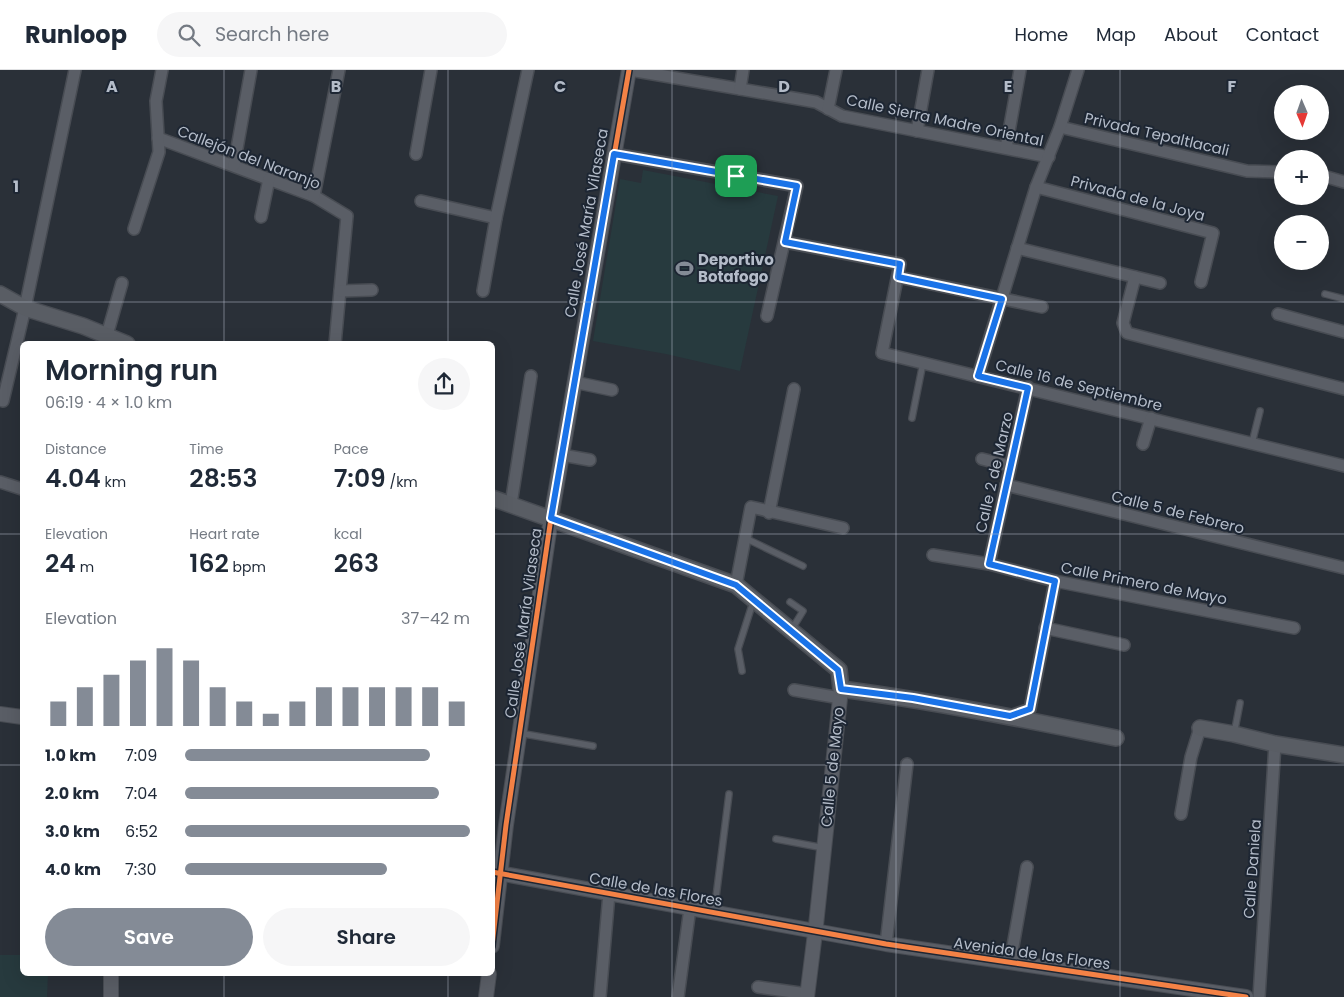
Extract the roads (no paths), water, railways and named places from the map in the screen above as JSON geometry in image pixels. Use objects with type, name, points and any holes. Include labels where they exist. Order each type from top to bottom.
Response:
[{"type":"main road","points":[[0,294],[25,308],[120,341]]},
{"type":"main road","points":[[495,499],[736,585]]},
{"type":"main road","name":"Calle 5 de Mayo","points":[[736,585],[838,670],[840,694]]},
{"type":"main road","points":[[840,694],[913,698],[1116,738]]},
{"type":"main road","points":[[1200,728],[1275,744],[1344,755]]},
{"type":"street","points":[[3,401],[25,308],[75,70]]},
{"type":"street","points":[[134,229],[159,152],[156,101],[162,70]]},
{"type":"street","points":[[234,165],[251,70]]},
{"type":"street","points":[[314,196],[340,70]]},
{"type":"street","points":[[416,154],[431,70]]},
{"type":"street","points":[[483,291],[496,218],[528,70]]},
{"type":"street","name":"Calle Sierra Madre Oriental","points":[[630,70],[816,102],[842,116],[1049,157]]},
{"type":"street","name":"Calle José María Vilaseca","points":[[495,902],[497,873],[506,824],[551,518],[630,70]]},
{"type":"street","points":[[740,89],[744,70]]},
{"type":"street","points":[[828,109],[836,70]]},
{"type":"street","points":[[916,131],[928,70]]},
{"type":"street","points":[[1006,148],[1020,70]]},
{"type":"street","points":[[978,376],[1036,187],[1060,127],[1078,70]]},
{"type":"street","name":"Privada Tepaltlacali","points":[[1060,127],[1247,171],[1274,172]]},
{"type":"street","name":"Callejón del Naranjo","points":[[158,138],[314,196],[347,216],[335,341]]},
{"type":"street","points":[[614,154],[797,186],[767,316]]},
{"type":"street","points":[[1329,178],[1344,182]]},
{"type":"street","points":[[261,217],[269,179]]},
{"type":"street","name":"Privada de la Joya","points":[[1036,187],[1213,233],[1201,282]]},
{"type":"street","points":[[421,201],[496,218]]},
{"type":"street","points":[[785,242],[900,264],[898,277],[1042,307]]},
{"type":"street","points":[[1017,248],[1160,283]]},
{"type":"street","name":"Calle 16 de Septiembre","points":[[898,277],[882,353],[1344,466]]},
{"type":"street","points":[[1135,277],[1123,323],[1127,332],[1344,389]]},
{"type":"street","points":[[107,335],[122,283]]},
{"type":"street","points":[[340,291],[372,290]]},
{"type":"street","points":[[1278,314],[1344,332]]},
{"type":"street","points":[[511,504],[531,376]]},
{"type":"street","points":[[574,382],[612,390]]},
{"type":"street","name":"Calle 2 de Marzo","points":[[989,564],[1028,388]]},
{"type":"street","points":[[769,513],[794,389]]},
{"type":"street","points":[[1144,444],[1151,418]]},
{"type":"street","points":[[562,455],[590,460]]},
{"type":"street","points":[[982,459],[1010,466]]},
{"type":"street","points":[[0,482],[20,487]]},
{"type":"street","name":"Calle 5 de Febrero","points":[[1006,485],[1344,568]]},
{"type":"street","points":[[736,585],[751,507],[769,513],[843,528]]},
{"type":"street","name":"Calle Primero de Mayo","points":[[933,555],[989,564],[1055,581],[1294,628]]},
{"type":"street","points":[[1010,716],[1030,709],[1055,581]]},
{"type":"street","points":[[1045,628],[1124,645]]},
{"type":"street","points":[[794,690],[840,694]]},
{"type":"street","name":"Calle 5 de Mayo","points":[[807,996],[840,694]]},
{"type":"street","points":[[0,714],[20,717]]},
{"type":"street","points":[[1181,814],[1191,757],[1200,728]]},
{"type":"street","name":"Calle Daniela","points":[[1259,997],[1275,744]]},
{"type":"street","points":[[886,944],[907,764]]},
{"type":"street","points":[[1010,962],[1026,867]]},
{"type":"street","name":"Calle de las Flores","points":[[497,873],[815,931]]},
{"type":"street","points":[[600,997],[609,894]]},
{"type":"street","points":[[678,997],[690,908]]},
{"type":"street","name":"Avenida de las Flores","points":[[815,931],[886,944],[1246,997]]},
{"type":"street","points":[[111,976],[111,997]]},
{"type":"street","points":[[486,997],[489,976]]},
{"type":"street","points":[[758,987],[807,996]]},
{"type":"lane","points":[[1325,294],[1344,299]]},
{"type":"lane","points":[[912,418],[923,363]]},
{"type":"lane","points":[[1252,443],[1260,411]]},
{"type":"lane","points":[[745,538],[803,566]]},
{"type":"lane","points":[[742,671],[738,649],[753,600]]},
{"type":"lane","points":[[790,602],[803,611],[791,631]]},
{"type":"lane","points":[[1234,734],[1240,703]]},
{"type":"lane","points":[[519,733],[593,746]]},
{"type":"lane","points":[[714,913],[729,794]]},
{"type":"lane","points":[[776,840],[824,848]]},
{"type":"place","name":"Deportivo Botafogo","points":[[684,268]]}]
